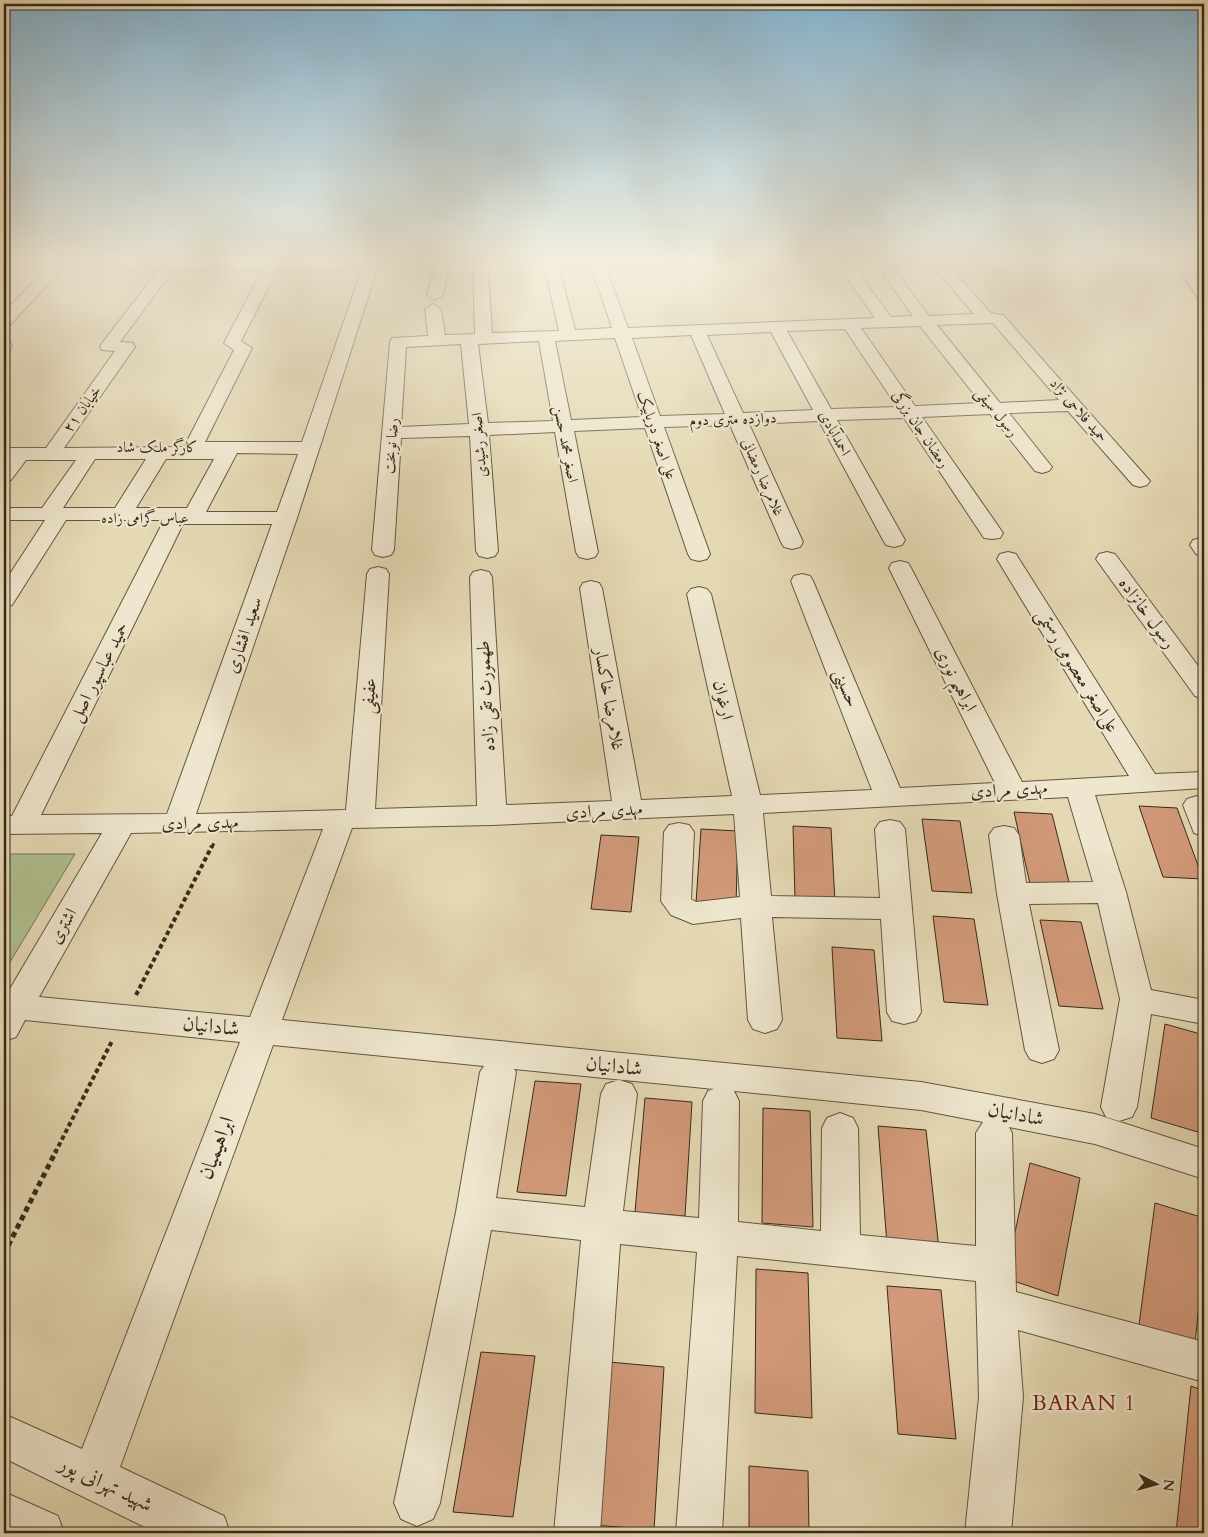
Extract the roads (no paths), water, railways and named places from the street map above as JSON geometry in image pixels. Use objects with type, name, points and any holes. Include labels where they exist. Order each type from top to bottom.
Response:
[{"type":"street","name":"خیابان ۲۱","points":[[27,450],[127,347],[108,346],[119,332]]},
{"type":"street","points":[[193,447],[244,348],[232,343],[238,332]]},
{"type":"street","name":"سعید افشاری","points":[[178,823],[286,518],[349,332]]},
{"type":"street","points":[[436,332],[437,340],[653,332]]},
{"type":"street","name":"اصغر رشیدی","points":[[476,332],[479,429],[487,551]]},
{"type":"street","name":"غلامرضا رمضانی","points":[[698,332],[792,542]]},
{"type":"street","name":"احمدآبادی","points":[[779,332],[894,540]]},
{"type":"street","name":"رمضان جان بزرگی","points":[[855,332],[992,534]]},
{"type":"street","name":"رسول سیفی","points":[[934,332],[1042,467]]},
{"type":"street","name":"حمید فلاحی نژاد","points":[[1004,332],[1074,405],[1140,481]]},
{"type":"street","name":"علی اصغر دریابیک","points":[[621,333],[699,554]]},
{"type":"street","name":"اصغر محمد حسن","points":[[546,336],[586,552]]},
{"type":"street","name":"رضا نوبخت","points":[[381,562],[398,342],[437,340]]},
{"type":"street","name":"دوازده متری دوم","points":[[392,433],[1074,405]]},
{"type":"street","name":"کارگر ملک شاد","points":[[27,450],[193,447],[310,448]]},
{"type":"street","points":[[4,476],[27,450],[90,453],[227,452],[194,514],[52,516],[4,514]]},
{"type":"street","points":[[4,600],[90,453]]},
{"type":"street","points":[[122,514],[160,453]]},
{"type":"street","name":"عباس گرامی زاده","points":[[4,519],[52,516],[286,518]]},
{"type":"street","name":"حمید عباسپور اصل","points":[[13,825],[176,518]]},
{"type":"street","name":"علی‌اصغر معصومی رستمی","points":[[1008,559],[1147,783]]},
{"type":"street","name":"رسول خانزاده","points":[[1107,559],[1204,691]]},
{"type":"street","name":"عفیفی","points":[[350,819],[381,562]]},
{"type":"street","name":"ابراهیم نوری","points":[[900,568],[1012,790]]},
{"type":"street","name":"طهمورث تقی زاده","points":[[481,576],[492,816]]},
{"type":"street","name":"حسینی","points":[[802,580],[889,796]]},
{"type":"street","name":"غلامرضا خاکسار","points":[[591,588],[628,810]]},
{"type":"street","name":"ارغوان","points":[[699,594],[748,805],[765,1020]]},
{"type":"street","name":"مهدی مرادی","points":[[13,825],[492,816],[748,805],[1147,783],[1202,804]]},
{"type":"street","points":[[1079,787],[1111,892],[1137,999],[1119,1107]]},
{"type":"street","name":"ابراهیمیان","points":[[92,1478],[260,1031],[350,819]]},
{"type":"street","name":"اشتری","points":[[10,1017],[122,824]]},
{"type":"street","points":[[890,829],[904,1012]]},
{"type":"street","points":[[679,832],[676,901],[682,908],[693,913],[757,906],[896,909]]},
{"type":"street","points":[[1004,835],[1012,894],[1042,1050]]},
{"type":"street","points":[[1012,894],[1111,892]]},
{"type":"street","points":[[1137,999],[1204,1012]]},
{"type":"street","name":"شادانیان","points":[[10,1017],[260,1031],[921,1096],[1095,1129],[1204,1164]]},
{"type":"street","points":[[417,1503],[475,1212],[498,1072]]},
{"type":"street","points":[[577,1533],[602,1225],[619,1094]]},
{"type":"street","points":[[699,1533],[718,1237],[721,1101]]},
{"type":"street","points":[[840,1128],[841,1250]]},
{"type":"street","points":[[988,1533],[1001,1397],[996,1286],[994,1133]]},
{"type":"street","points":[[475,1212],[841,1250],[996,1286],[1204,1362]]},
{"type":"street","name":"شهید تهرانی پور","points":[[5,1438],[207,1533]]},
{"type":"street","points":[[4,1515],[41,1533]]},
{"type":"district","name":"BARAN 1","points":[[1084,1403]]}]
